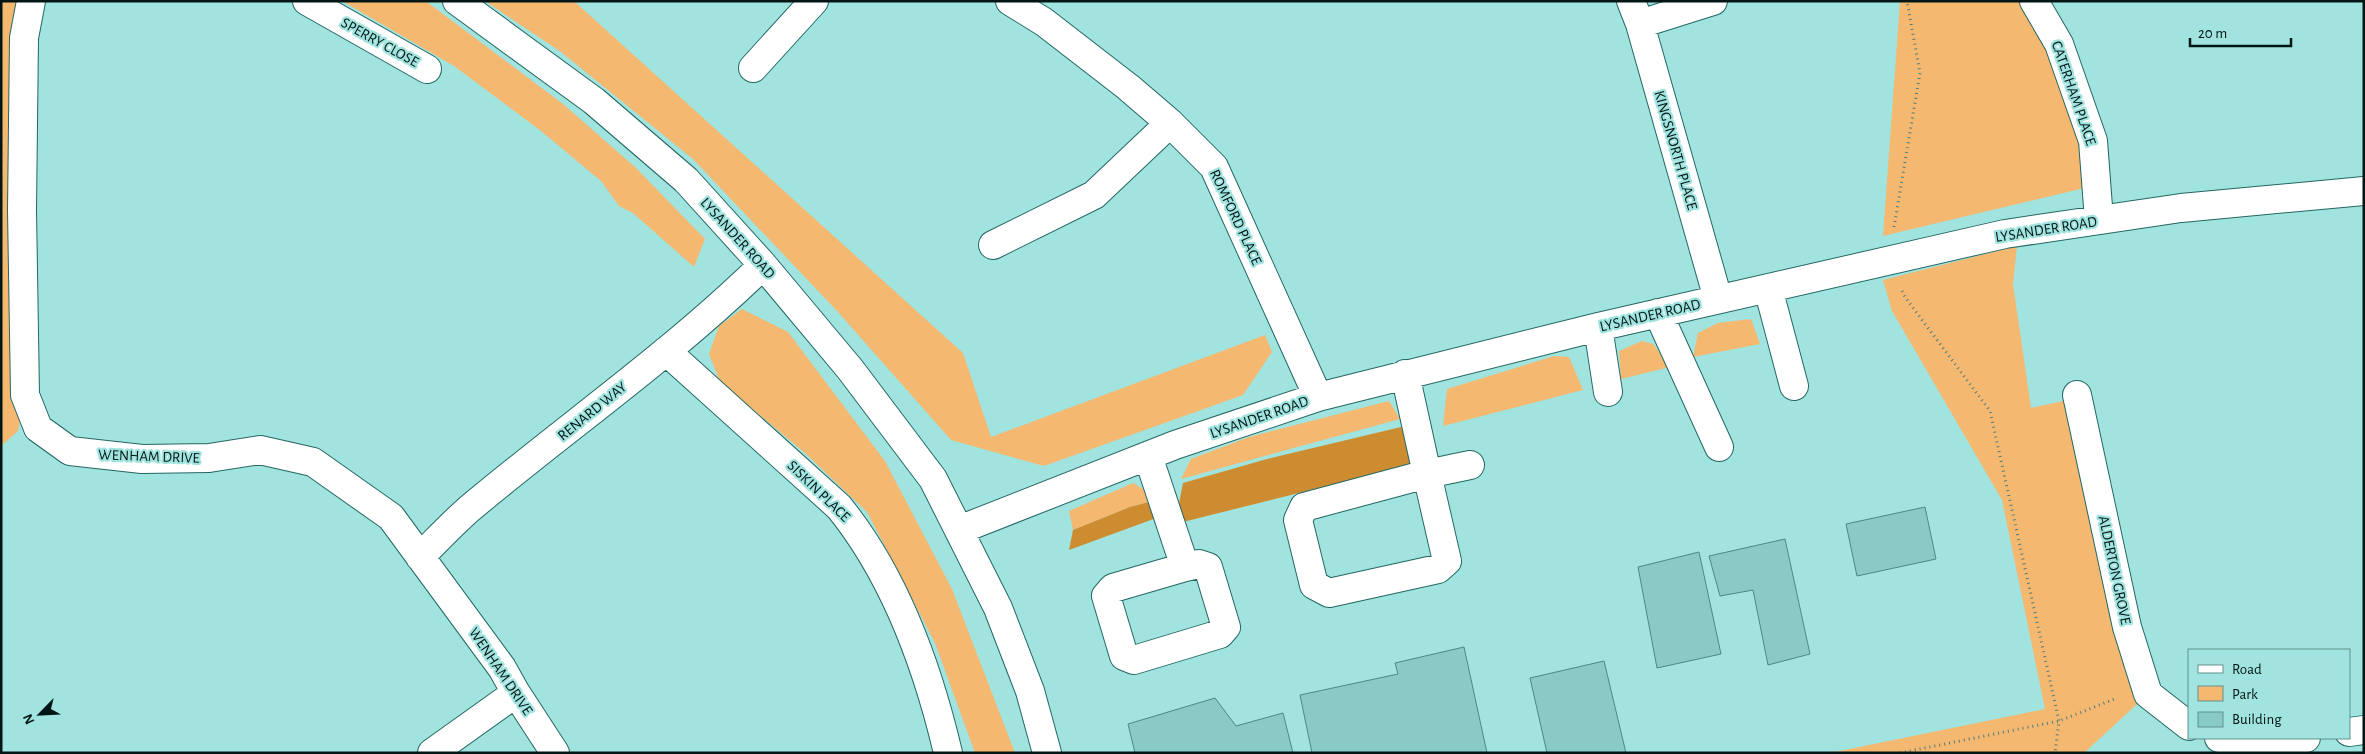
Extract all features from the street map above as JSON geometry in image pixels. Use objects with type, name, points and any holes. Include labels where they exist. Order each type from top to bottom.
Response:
[{"type":"street","name":"WENHAM DRIVE","points":[[31,1],[24,38],[22,219],[25,395],[38,428],[70,451],[142,459],[209,458],[260,450],[313,462],[391,517],[502,668],[555,753]]},
{"type":"street","name":"SPERRY CLOSE","points":[[307,1],[427,69]]},
{"type":"street","name":"LYSANDER ROAD","points":[[457,1],[594,101],[686,180],[763,265],[850,369],[933,479],[1005,626],[1030,691],[1047,753]]},
{"type":"street","points":[[753,68],[814,1]]},
{"type":"street","name":"ROMFORD PLACE","points":[[1010,1],[1044,22],[1170,123],[1214,168],[1318,397]]},
{"type":"street","points":[[1636,12],[1713,1]]},
{"type":"street","name":"CATERHAM PLACE","points":[[2034,1],[2059,44],[2093,141],[2099,220]]},
{"type":"street","name":"KINGSNORTH PLACE","points":[[1636,12],[1718,299]]},
{"type":"street","points":[[993,246],[1094,195],[1170,123]]},
{"type":"street","name":"LYSANDER ROAD","points":[[959,530],[1148,456],[1318,397],[1598,327],[2005,234],[2181,208],[2364,191]]},
{"type":"street","name":"RENARD WAY","points":[[420,557],[468,510],[666,351],[732,296],[763,265]]},
{"type":"street","points":[[1768,288],[1794,386]]},
{"type":"street","points":[[1658,313],[1720,447]]},
{"type":"street","points":[[1598,327],[1608,392]]},
{"type":"street","name":"SISKIN PLACE","points":[[666,351],[839,507],[860,532],[877,561],[915,644],[934,696],[948,753]]},
{"type":"street","points":[[1405,374],[1428,474],[1446,561],[1438,568],[1329,594],[1314,585],[1298,520],[1304,507],[1428,474],[1470,465]]},
{"type":"street","name":"ALDERTON GROVE","points":[[2076,395],[2127,627],[2148,694],[2188,725]]},
{"type":"street","points":[[1148,456],[1185,567]]},
{"type":"street","points":[[432,753],[516,693]]},
{"type":"street","points":[[2350,732],[2364,730]]},
{"type":"street","points":[[2225,739],[2254,744],[2297,739]]},
{"type":"path","points":[[1906,1],[1920,74],[1889,261],[1905,297],[1990,411],[2059,721],[2055,753]]},
{"type":"path","points":[[1900,753],[2059,721],[2146,686]]},
{"type":"green space","points":[[1,1],[33,1],[25,395],[18,431],[1,446]]},
{"type":"green space","points":[[342,1],[425,1],[563,104],[635,167],[705,239],[694,267],[633,213],[619,206],[601,181],[541,131],[454,66]]},
{"type":"green space","points":[[485,1],[574,1],[963,353],[991,437],[1265,335],[1272,352],[1243,395],[1044,466],[951,440],[838,312],[693,159],[561,52]]},
{"type":"green space","points":[[1900,1],[2026,1],[2053,47],[2085,142],[2089,187],[1883,236]]},
{"type":"green space","points":[[2017,246],[2013,284],[2031,408],[2077,398],[2148,694],[2084,753],[1830,753],[2045,709],[2002,500],[1892,311],[1883,280]]},
{"type":"green space","points":[[742,309],[788,332],[885,461],[952,589],[1015,753],[975,753],[935,643],[867,512],[805,453],[720,382],[709,354],[719,326]]},
{"type":"green space","points":[[1751,319],[1760,344],[1693,357],[1698,333],[1718,323]]},
{"type":"green space","points":[[1642,341],[1653,344],[1670,367],[1621,379],[1619,351]]},
{"type":"green space","points":[[1554,356],[1569,357],[1583,390],[1443,426],[1447,389]]},
{"type":"green space","points":[[1389,401],[1400,419],[1181,479],[1191,459],[1249,437]]},
{"type":"green space","points":[[1133,483],[1143,489],[1149,502],[1130,507],[1073,530],[1069,511]]},
{"type":"shaded area","points":[[1401,427],[1405,430],[1414,464],[1175,524],[1183,483],[1267,459]]},
{"type":"shaded area","points":[[1149,502],[1159,517],[1069,550],[1073,530],[1130,507]]},
{"type":"building","points":[[1925,507],[1936,559],[1857,576],[1846,524]]},
{"type":"building","points":[[1785,539],[1810,654],[1768,665],[1753,590],[1720,596],[1709,556]]},
{"type":"building","points":[[1699,552],[1721,654],[1657,668],[1638,567]]},
{"type":"building","points":[[1464,647],[1487,753],[1312,753],[1300,695],[1398,674],[1395,663]]},
{"type":"building","points":[[1604,661],[1626,753],[1547,753],[1530,678]]},
{"type":"building","points":[[1215,698],[1236,726],[1283,713],[1293,753],[1135,753],[1128,724]]}]
